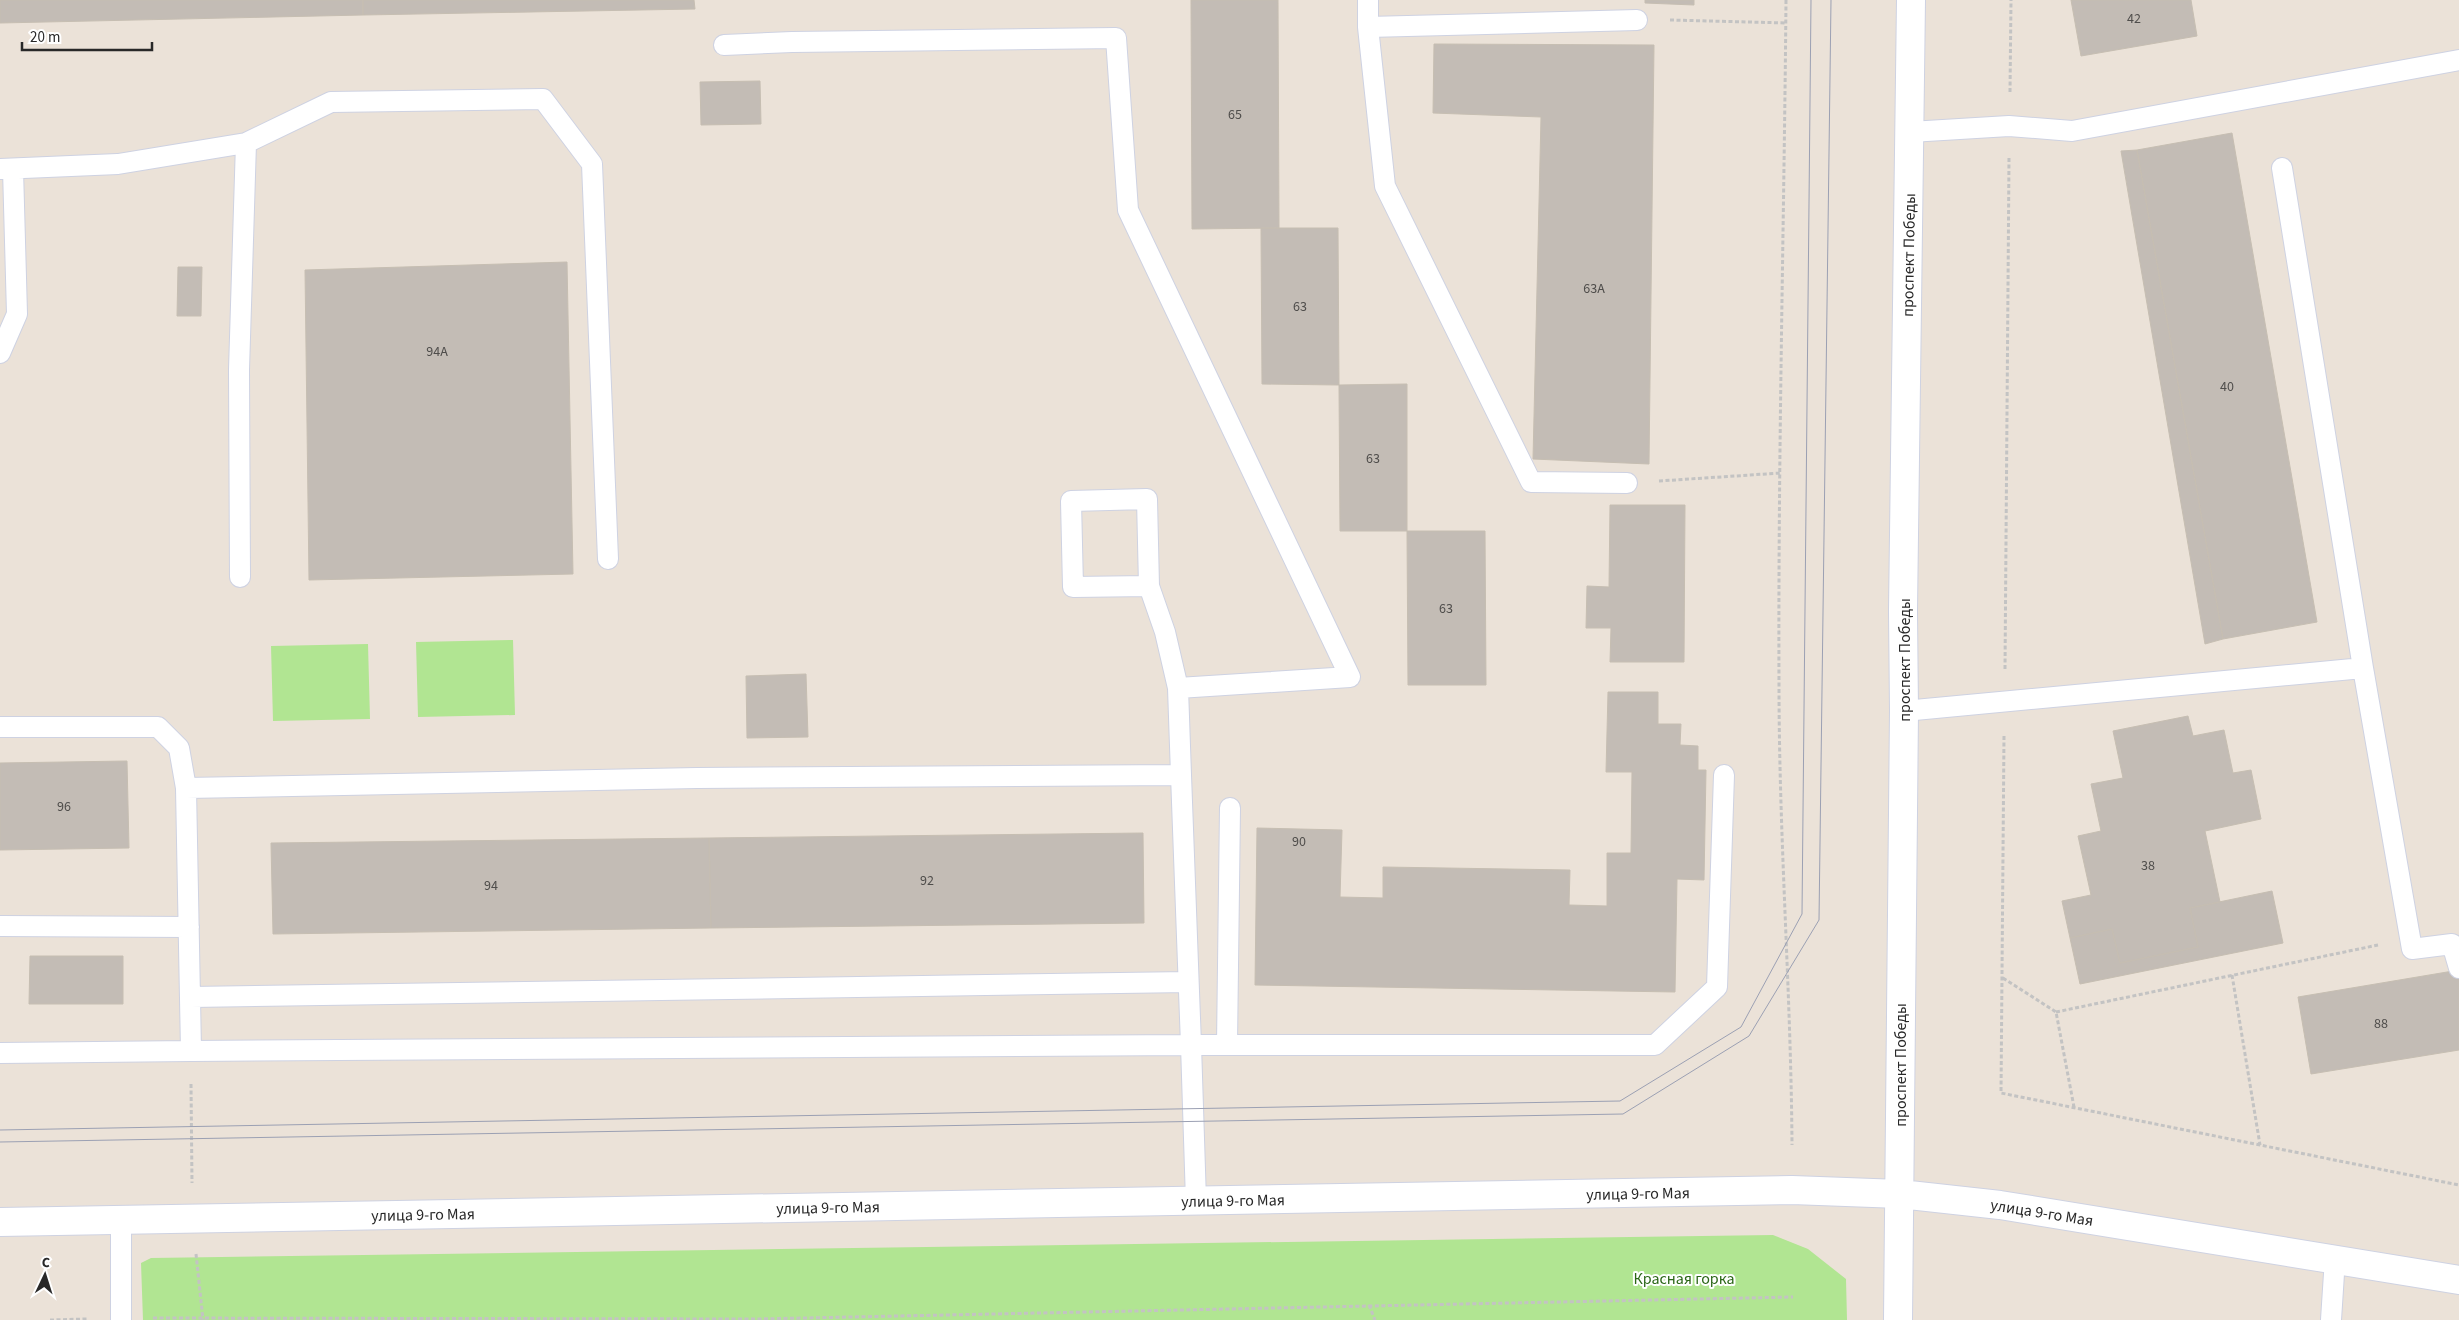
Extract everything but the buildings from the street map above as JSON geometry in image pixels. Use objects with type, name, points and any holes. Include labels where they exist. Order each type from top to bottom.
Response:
[{"type":"street","name":"проспект Победы","points":[[1898,1320],[1904,711],[1903,611],[1911,0]]},
{"type":"street","name":"улица 9-го Мая","points":[[0,1222],[1792,1190],[1900,1194],[2000,1204],[2459,1280]]},
{"type":"lane","points":[[1368,0],[1368,27],[1385,186],[1531,482],[1627,482]]},
{"type":"lane","points":[[1368,27],[1637,20]]},
{"type":"lane","points":[[724,45],[792,42],[1116,38],[1128,210],[1350,676],[1178,688]]},
{"type":"lane","points":[[1910,132],[2009,126],[2072,131],[2459,60]]},
{"type":"lane","points":[[0,353],[17,314],[6,169],[118,164],[246,143],[330,102],[542,99],[592,164],[608,559]]},
{"type":"lane","points":[[240,577],[239,370],[246,143]]},
{"type":"lane","points":[[2282,168],[2363,668],[2412,949],[2456,944],[2459,968]]},
{"type":"lane","points":[[1149,586],[1073,588],[1070,501],[1147,499],[1149,586],[1165,632],[1178,688],[1196,1200]]},
{"type":"lane","points":[[1904,711],[2005,700],[2363,668]]},
{"type":"lane","points":[[0,727],[158,727],[179,748],[186,788],[191,1051]]},
{"type":"lane","points":[[186,788],[697,778],[1181,775]]},
{"type":"lane","points":[[0,1052],[1190,1045],[1655,1045],[1717,987],[1724,775]]},
{"type":"lane","points":[[1228,1045],[1230,808]]},
{"type":"lane","points":[[0,926],[189,927]]},
{"type":"lane","points":[[191,998],[1188,982]]},
{"type":"lane","points":[[120,1219],[121,1319]]},
{"type":"lane","points":[[2331,1320],[2335,1258]]},
{"type":"path","points":[[1786,0],[1779,687],[1785,916],[1792,1051],[1792,1145]]},
{"type":"path","points":[[2010,0],[2001,1093],[2459,1185]]},
{"type":"path","points":[[1700,20],[1786,23]]},
{"type":"path","points":[[1627,482],[1781,473]]},
{"type":"path","points":[[2002,978],[2056,1012],[2410,939]]},
{"type":"path","points":[[2232,976],[2260,1145]]},
{"type":"path","points":[[2056,1012],[2074,1107]]},
{"type":"path","points":[[121,1319],[757,1320],[1792,1297]]},
{"type":"path","points":[[1369,1305],[1375,1320]]},
{"type":"green space","points":[[513,640],[515,715],[418,717],[416,642]]},
{"type":"green space","points":[[368,644],[370,719],[273,721],[271,646]]},
{"type":"green space","name":"Красная горка","points":[[1773,1235],[1808,1249],[1846,1279],[1847,1320],[143,1320],[141,1263],[151,1258]]},
{"type":"tram line","points":[[0,1130],[1620,1101],[1741,1027],[1802,914],[1811,0]]},
{"type":"tram line","points":[[0,1142],[1623,1114],[1749,1036],[1819,920],[1831,0]]}]
